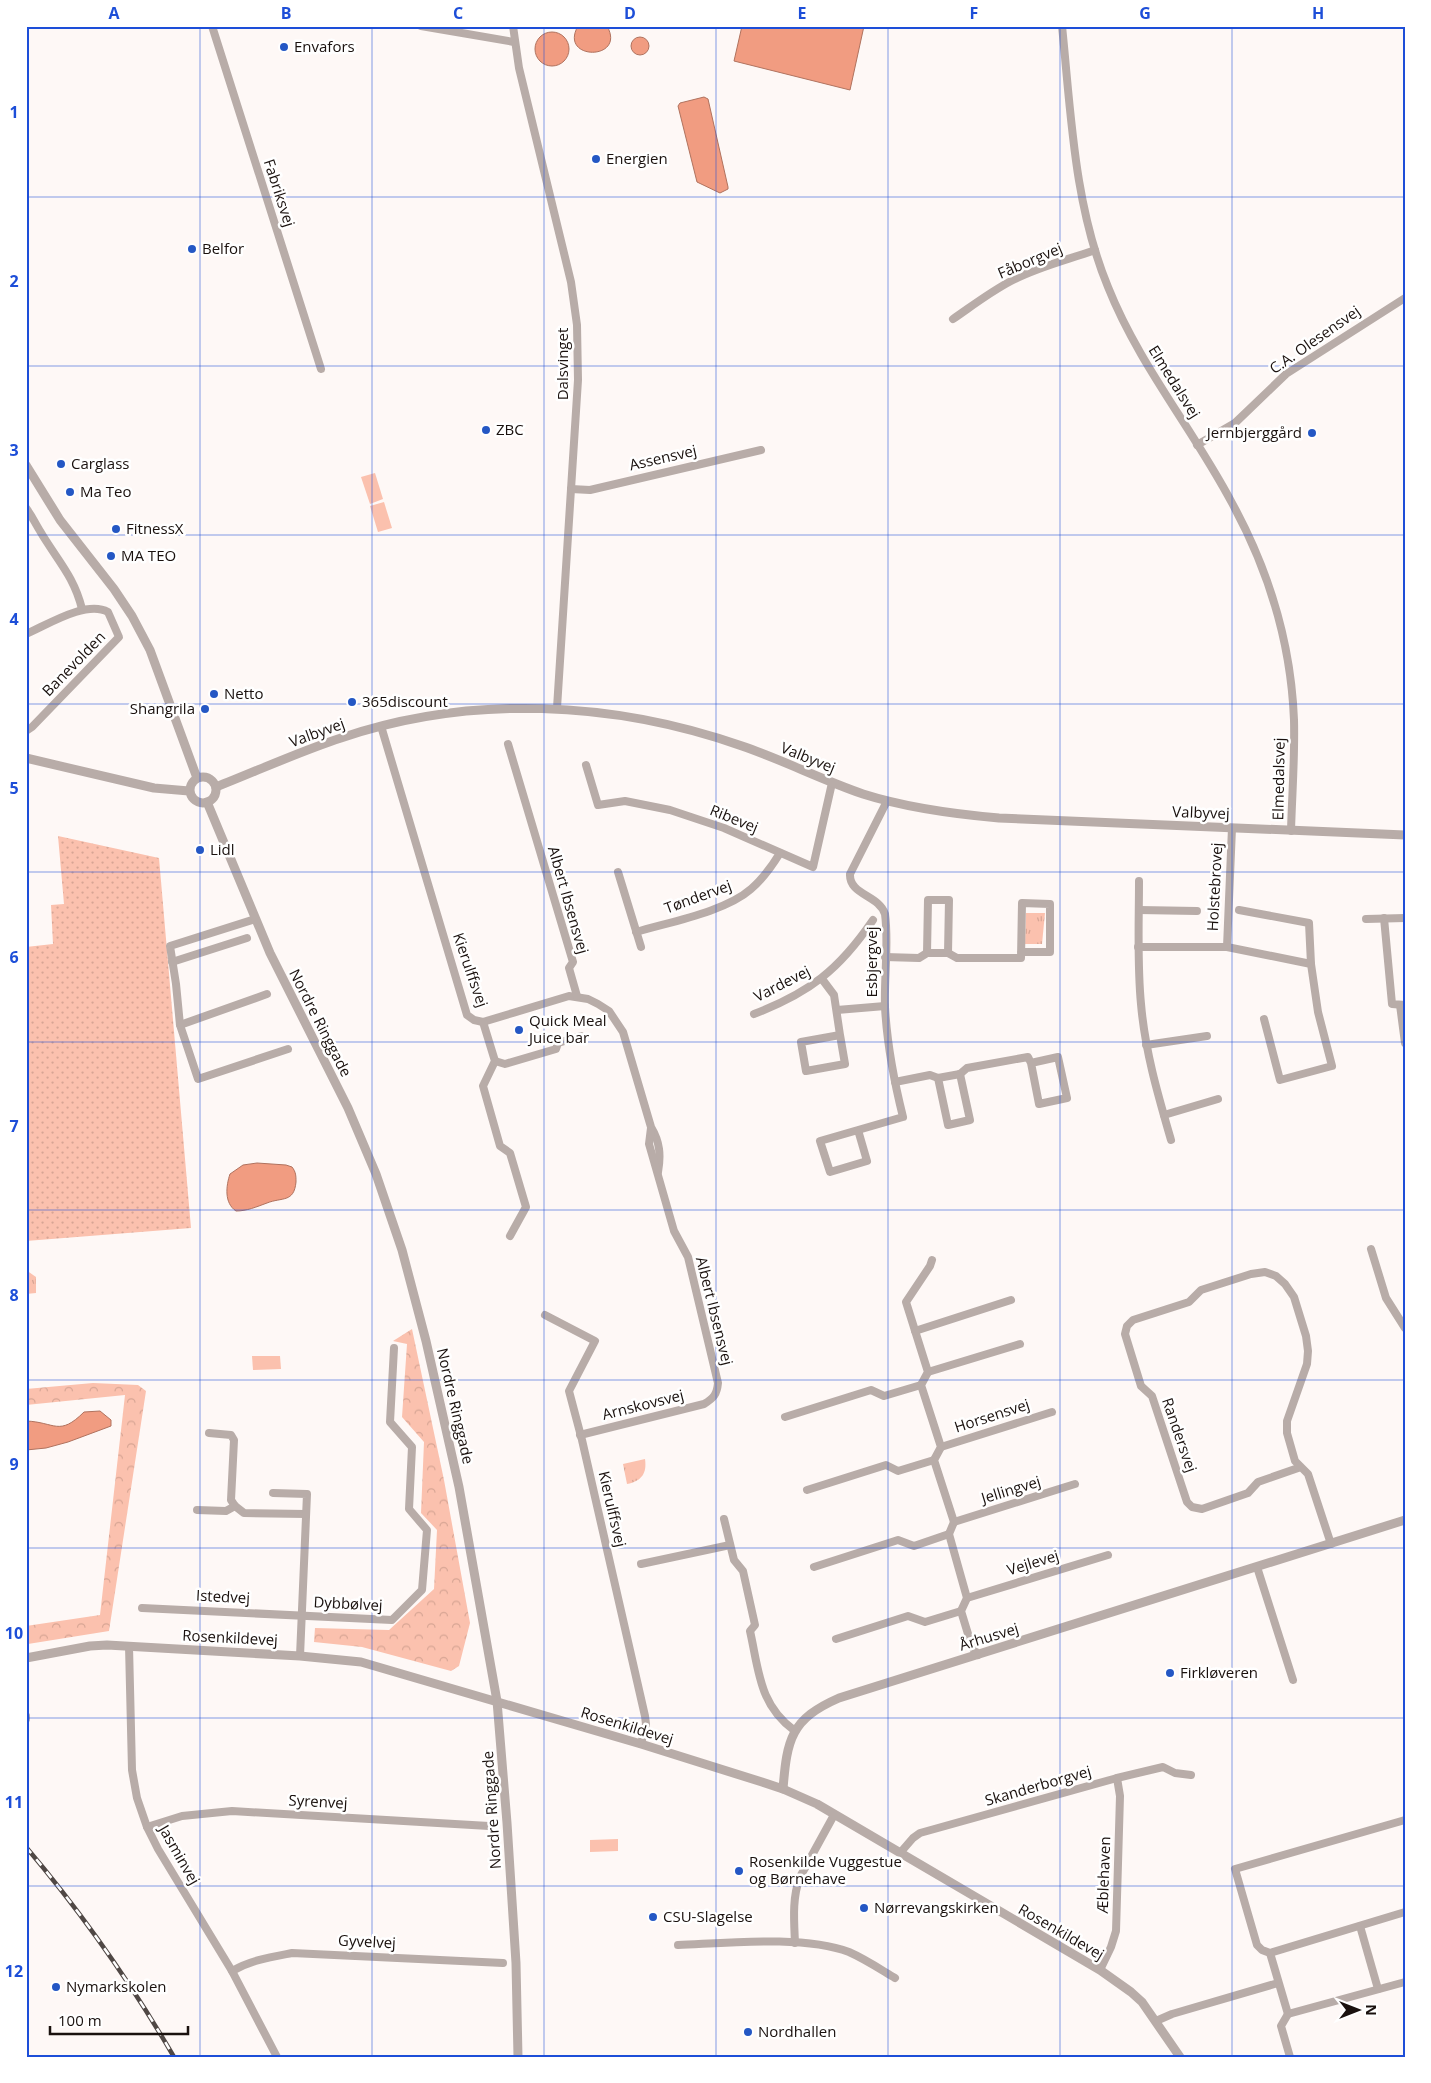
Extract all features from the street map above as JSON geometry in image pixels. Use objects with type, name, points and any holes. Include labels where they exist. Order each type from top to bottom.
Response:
[{"type":"street","name":"Fabriksvej","points":[[212,26],[321,369]]},
{"type":"street","points":[[421,26],[514,42]]},
{"type":"street","name":"Dalsvinget","points":[[513,26],[514,42],[571,282],[576,316],[578,380],[557,708]]},
{"type":"street","name":"Elmedalsvej","points":[[1062,26],[1079,182],[1095,250],[1108,287],[1126,329],[1145,362],[1232,501],[1268,579],[1280,623],[1289,673],[1294,719],[1291,831]]},
{"type":"street","name":"Fåborgvej","points":[[953,319],[988,294],[1012,280],[1095,250]]},
{"type":"street","name":"C.A. Olesensvej","points":[[1197,445],[1235,423],[1286,374],[1405,298]]},
{"type":"street","name":"Assensvej","points":[[571,489],[590,490],[761,450]]},
{"type":"street","points":[[26,465],[60,520],[114,589],[132,616],[150,650],[197,778]]},
{"type":"street","points":[[26,508],[70,576],[78,592],[82,609],[26,634]]},
{"type":"street","name":"Banevolden","points":[[26,731],[119,637],[108,612],[95,608],[82,609]]},
{"type":"street","name":"Valbyvej","points":[[216,787],[316,747],[381,726],[407,720],[482,710],[557,708],[621,715],[680,727],[742,746],[832,783],[888,801],[950,814],[999,818],[1405,835]]},
{"type":"street","name":"Kierulffsvej","points":[[381,726],[467,1015],[474,1020],[483,1022],[495,1061]]},
{"type":"street","name":"Albert Ibsensvej","points":[[508,744],[573,962],[570,968],[577,996],[598,1004],[609,1011],[623,1032],[651,1127],[649,1144],[674,1230],[688,1257],[718,1383],[717,1392],[712,1399]]},
{"type":"street","points":[[26,758],[154,788],[189,791]]},
{"type":"street","name":"Ribevej","points":[[586,765],[598,805],[624,801],[670,810],[724,828],[813,867],[832,783]]},
{"type":"street","points":[[197,778],[209,778],[216,787],[215,795],[207,802],[196,801],[189,791],[191,783],[197,778]]},
{"type":"street","name":"Esbjergvej","points":[[858,1130],[903,1117],[895,1082],[885,1006],[886,919],[884,910],[852,886],[850,878],[850,874],[888,801]]},
{"type":"street","name":"Nordre Ringgade","points":[[207,802],[287,990],[317,1044],[348,1108],[376,1174],[402,1250],[426,1341],[459,1487],[497,1701],[516,1963],[518,2057]]},
{"type":"street","name":"Holstebrovej","points":[[1226,947],[1232,828]]},
{"type":"street","name":"Tøndervej","points":[[636,932],[734,901],[750,890],[765,875],[780,853]]},
{"type":"street","points":[[618,872],[641,947]]},
{"type":"street","points":[[1139,881],[1138,947],[1141,1005],[1146,1045],[1171,1140]]},
{"type":"street","points":[[927,953],[928,900],[949,900],[948,953]]},
{"type":"street","points":[[885,957],[919,958],[927,953],[948,953],[957,958],[1021,958],[1021,952],[1022,903],[1050,904],[1050,952],[1021,952]]},
{"type":"street","name":"Holstebrovej","points":[[1139,910],[1197,911]]},
{"type":"street","name":"Holstebrovej","points":[[1239,910],[1309,923],[1318,1012],[1332,1066],[1280,1080],[1264,1019]]},
{"type":"street","points":[[256,918],[170,946],[180,1025],[198,1079],[288,1049]]},
{"type":"street","points":[[1366,918],[1405,918]]},
{"type":"street","points":[[1384,918],[1392,1004],[1402,1004],[1405,1043]]},
{"type":"street","name":"Vardevej","points":[[754,1014],[781,1004],[822,979],[857,944],[873,920]]},
{"type":"street","points":[[172,962],[247,938]]},
{"type":"street","name":"Holstebrovej","points":[[1138,947],[1226,947],[1312,964]]},
{"type":"street","name":"Vardevej","points":[[822,979],[834,995],[845,1064],[806,1071],[801,1042],[840,1035]]},
{"type":"street","points":[[180,1025],[267,994]]},
{"type":"street","points":[[483,1022],[569,996],[577,996]]},
{"type":"street","points":[[837,1010],[885,1006]]},
{"type":"street","points":[[510,1236],[526,1207],[510,1153],[500,1146],[482,1086],[495,1061],[505,1064],[547,1052],[556,1049],[558,1042],[581,1036]]},
{"type":"street","points":[[1146,1045],[1207,1036]]},
{"type":"street","points":[[895,1082],[930,1075],[938,1078],[960,1074],[967,1068],[1028,1057],[1031,1063],[1039,1104],[1067,1098],[1058,1057],[1031,1063]]},
{"type":"street","points":[[938,1078],[948,1124],[970,1120],[960,1074]]},
{"type":"street","points":[[1164,1115],[1218,1099]]},
{"type":"street","points":[[858,1130],[867,1161],[830,1172],[820,1141],[858,1130]]},
{"type":"street","points":[[1371,1249],[1386,1298],[1405,1328]]},
{"type":"street","points":[[928,1372],[906,1302],[932,1260]]},
{"type":"street","name":"Randersvej","points":[[1301,1467],[1258,1482],[1248,1493],[1202,1509],[1192,1506],[1187,1502],[1154,1400],[1141,1386],[1125,1334],[1133,1320],[1189,1302],[1201,1290],[1251,1274],[1265,1272],[1276,1276],[1285,1284],[1294,1297],[1306,1336],[1308,1351],[1307,1364],[1287,1421],[1287,1433],[1295,1461],[1301,1467],[1308,1474],[1331,1544]]},
{"type":"street","points":[[915,1331],[1011,1300]]},
{"type":"street","name":"Kierulffsvej","points":[[545,1315],[595,1341],[569,1391],[645,1716],[646,1724],[641,1744]]},
{"type":"street","points":[[785,1417],[871,1390],[884,1396],[921,1385],[928,1372],[1020,1344]]},
{"type":"street","name":"Dybbølvej","points":[[302,1615],[392,1620],[422,1590],[427,1530],[409,1509],[412,1447],[390,1422],[394,1348]]},
{"type":"street","points":[[807,1490],[886,1465],[898,1471],[934,1460],[941,1447],[921,1385]]},
{"type":"street","name":"Arnskovsvej","points":[[580,1435],[704,1404],[712,1399]]},
{"type":"street","name":"Horsensvej","points":[[941,1447],[1052,1412]]},
{"type":"street","points":[[209,1433],[231,1435],[234,1440],[232,1500],[235,1506],[244,1513],[306,1514]]},
{"type":"street","points":[[934,1460],[954,1522],[949,1534],[967,1598],[961,1610],[972,1647],[978,1655]]},
{"type":"street","name":"Jellingvej","points":[[954,1522],[1076,1484]]},
{"type":"street","points":[[273,1493],[307,1494],[300,1656]]},
{"type":"street","points":[[197,1510],[226,1511],[235,1506]]},
{"type":"street","points":[[724,1519],[734,1560],[743,1570],[755,1625],[750,1631],[765,1696],[771,1709],[795,1731]]},
{"type":"street","name":"Århusvej","points":[[784,1789],[786,1758],[789,1744],[795,1731],[805,1717],[819,1707],[839,1698],[1405,1520]]},
{"type":"street","points":[[814,1567],[898,1540],[914,1546],[949,1534]]},
{"type":"street","points":[[641,1564],[730,1544]]},
{"type":"street","name":"Vejlevej","points":[[967,1598],[1108,1555]]},
{"type":"street","points":[[1257,1567],[1293,1680]]},
{"type":"street","name":"Istedvej","points":[[142,1608],[302,1615]]},
{"type":"street","points":[[836,1639],[908,1616],[925,1622],[961,1610]]},
{"type":"street","name":"Rosenkildevej","points":[[26,1658],[90,1646],[129,1646],[300,1656],[361,1662],[641,1744],[784,1789],[810,1801],[1100,1970],[1142,2002],[1180,2057]]},
{"type":"street","name":"Jasminvej","points":[[129,1646],[132,1770],[137,1798],[147,1827],[232,1971],[277,2057]]},
{"type":"street","name":"Skanderborgvej","points":[[900,1854],[912,1838],[920,1833],[1117,1778],[1163,1767],[1175,1773],[1191,1775]]},
{"type":"street","name":"Æblehaven","points":[[1100,1970],[1116,1931],[1120,1796],[1117,1778]]},
{"type":"street","name":"Syrenvej","points":[[147,1827],[182,1816],[232,1811],[489,1826]]},
{"type":"street","points":[[795,1943],[794,1900],[796,1887],[834,1815]]},
{"type":"street","points":[[1405,1820],[1235,1869],[1257,1945],[1262,1950],[1270,1953],[1405,1912]]},
{"type":"street","points":[[1360,1926],[1378,1989]]},
{"type":"street","points":[[678,1945],[795,1943],[825,1946],[848,1952],[870,1962],[895,1978]]},
{"type":"street","name":"Gyvelvej","points":[[232,1971],[242,1965],[267,1957],[300,1953],[503,1963]]},
{"type":"street","points":[[1270,1953],[1288,2014]]},
{"type":"street","points":[[1290,2057],[1281,2026],[1288,2014],[1405,1982]]},
{"type":"street","points":[[1156,2021],[1172,2014],[1278,1983]]},
{"type":"green space","points":[[375,473],[383,499],[370,504],[361,477]]},
{"type":"green space","points":[[384,502],[392,528],[378,532],[370,506]]},
{"type":"green space","points":[[58,836],[159,858],[191,1228],[26,1241],[26,947],[53,944],[51,905],[64,904]]},
{"type":"green space","points":[[1026,913],[1045,913],[1042,944],[1025,944]]},
{"type":"green space","points":[[26,1270],[36,1277],[36,1293],[26,1294]]},
{"type":"green space","points":[[412,1329],[444,1480],[470,1623],[459,1666],[451,1671],[362,1647],[314,1642],[315,1628],[389,1630],[434,1589],[437,1530],[421,1513],[424,1442],[402,1417],[407,1344],[393,1341]]},
{"type":"green space","points":[[252,1356],[280,1356],[281,1369],[253,1370]]},
{"type":"green space","points":[[93,1383],[138,1385],[146,1391],[109,1631],[28,1644],[26,1626],[100,1615],[125,1395],[26,1405],[26,1389]]},
{"type":"green space","points":[[645,1459],[645,1468],[642,1476],[636,1481],[627,1484],[623,1464]]},
{"type":"green space","points":[[618,1839],[618,1851],[590,1852],[590,1840]]},
{"type":"shaded area","points":[[578,26],[607,26],[611,37],[608,46],[601,51],[584,51],[577,46],[574,37]]},
{"type":"shaded area","points":[[742,26],[864,26],[850,90],[734,61]]},
{"type":"shaded area","points":[[552,32],[559,33],[564,37],[568,42],[568,56],[564,61],[559,65],[552,66],[545,65],[540,61],[536,56],[535,49],[536,42],[540,37],[545,33]]},
{"type":"shaded area","points":[[636,37],[644,37],[649,42],[647,53],[636,55],[631,50],[631,42]]},
{"type":"shaded area","points":[[704,97],[708,99],[728,187],[728,189],[720,193],[697,182],[678,106],[680,103]]},
{"type":"shaded area","points":[[257,1163],[292,1167],[296,1176],[295,1189],[286,1198],[248,1210],[236,1211],[229,1204],[227,1194],[230,1174],[243,1165]]},
{"type":"shaded area","points":[[100,1411],[111,1420],[111,1426],[68,1442],[46,1448],[26,1450],[26,1421],[62,1426],[76,1420],[84,1412]]},
{"type":"railway","points":[[26,1847],[104,1949],[174,2057]]},
{"type":"place","name":"Envafors","points":[[284,47]]},
{"type":"place","name":"Energien","points":[[596,159]]},
{"type":"place","name":"Belfor","points":[[192,249]]},
{"type":"place","name":"ZBC","points":[[486,430]]},
{"type":"place","name":"Jernbjerggård","points":[[1312,433]]},
{"type":"place","name":"Carglass","points":[[61,464]]},
{"type":"place","name":"Ma Teo","points":[[70,492]]},
{"type":"place","name":"FitnessX","points":[[116,529]]},
{"type":"place","name":"MA TEO","points":[[111,556]]},
{"type":"place","name":"Netto","points":[[214,694]]},
{"type":"place","name":"365discount","points":[[352,702]]},
{"type":"place","name":"Shangrila","points":[[205,709]]},
{"type":"place","name":"Lidl","points":[[200,850]]},
{"type":"place","name":"Quick Meal Juice bar","points":[[519,1030]]},
{"type":"place","name":"Firkløveren","points":[[1170,1673]]},
{"type":"place","name":"Rosenkilde Vuggestue og Børnehave","points":[[739,1871]]},
{"type":"place","name":"Nørrevangskirken","points":[[864,1908]]},
{"type":"place","name":"CSU-Slagelse","points":[[653,1917]]},
{"type":"place","name":"Nymarkskolen","points":[[56,1987]]},
{"type":"place","name":"Nordhallen","points":[[748,2032]]}]
